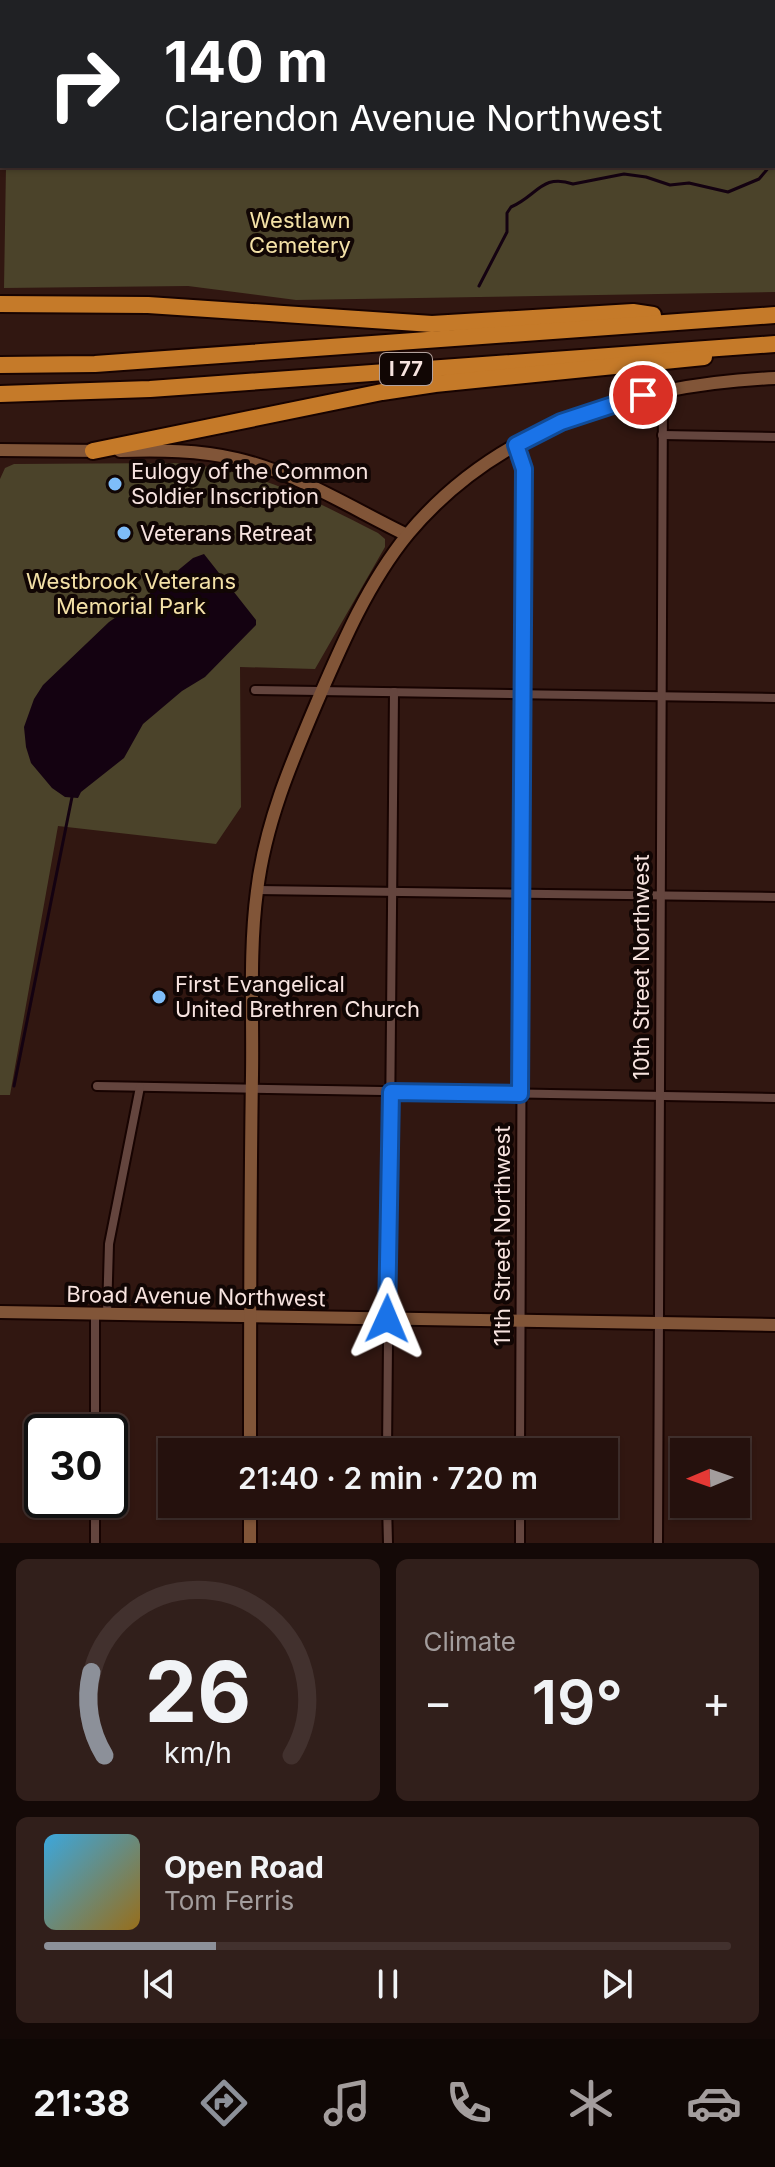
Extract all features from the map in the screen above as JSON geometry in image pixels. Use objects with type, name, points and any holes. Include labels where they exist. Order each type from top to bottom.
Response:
[{"type":"highway","points":[[0,304],[162,305],[432,324],[633,312],[687,320]]},
{"type":"highway","name":"I 77","points":[[0,365],[138,361],[775,315]]},
{"type":"highway","points":[[93,451],[395,390],[684,360],[775,344]]},
{"type":"highway","name":"I 77","points":[[0,394],[150,389],[775,344]]},
{"type":"street","points":[[250,1438],[251,1089],[257,890],[279,795],[353,623],[407,535],[461,484],[538,432],[584,413],[663,390],[775,378]]},
{"type":"street","name":"10th Street Northwest","points":[[658,1543],[663,390]]},
{"type":"street","points":[[662,435],[775,437]]},
{"type":"street","name":"11th Street Northwest","points":[[516,445],[524,469],[520,1438]]},
{"type":"street","points":[[0,450],[175,450],[241,460],[296,481],[407,535]]},
{"type":"street","points":[[255,690],[775,698]]},
{"type":"street","points":[[387,1438],[394,692]]},
{"type":"street","points":[[257,890],[775,897]]},
{"type":"street","points":[[97,1086],[775,1098]]},
{"type":"street","points":[[96,1414],[101,1314],[109,1244],[140,1087]]},
{"type":"street","name":"Broad Avenue Northwest","points":[[0,1312],[775,1325]]},
{"type":"street","points":[[95,1518],[95,1543]]},
{"type":"street","points":[[250,1518],[250,1543]]},
{"type":"street","points":[[387,1518],[388,1543]]},
{"type":"street","points":[[520,1518],[520,1543]]},
{"type":"green space","name":"Westlawn Cemetery","points":[[6,168],[775,168],[775,292],[296,300],[188,286],[4,288]]},
{"type":"green space","name":"Westbrook Veterans Memorial Park","points":[[174,463],[230,471],[280,487],[378,533],[385,539],[385,547],[315,669],[240,667],[241,807],[216,844],[58,826],[10,1095],[0,1095],[0,479],[5,468],[14,464]]},
{"type":"shaded area","points":[[204,554],[256,620],[256,625],[205,677],[182,691],[143,724],[124,758],[81,792],[78,798],[65,797],[52,788],[31,763],[24,727],[34,699],[43,685],[109,622],[193,558]]},
{"type":"waterway","points":[[479,286],[507,232],[507,213],[511,207],[554,181],[573,184],[624,174],[670,185],[689,183],[728,192],[759,179],[768,168]]},
{"type":"waterway","points":[[14,1086],[72,797]]},
{"type":"place","name":"Eulogy of the Common Soldier Inscription","points":[[115,484]]},
{"type":"place","name":"Veterans Retreat","points":[[124,533]]},
{"type":"place","name":"First Evangelical United Brethren Church","points":[[159,997]]},
{"type":"route","points":[[387,1319],[391,1092],[520,1094],[524,469],[516,445],[561,422],[643,395]]}]
